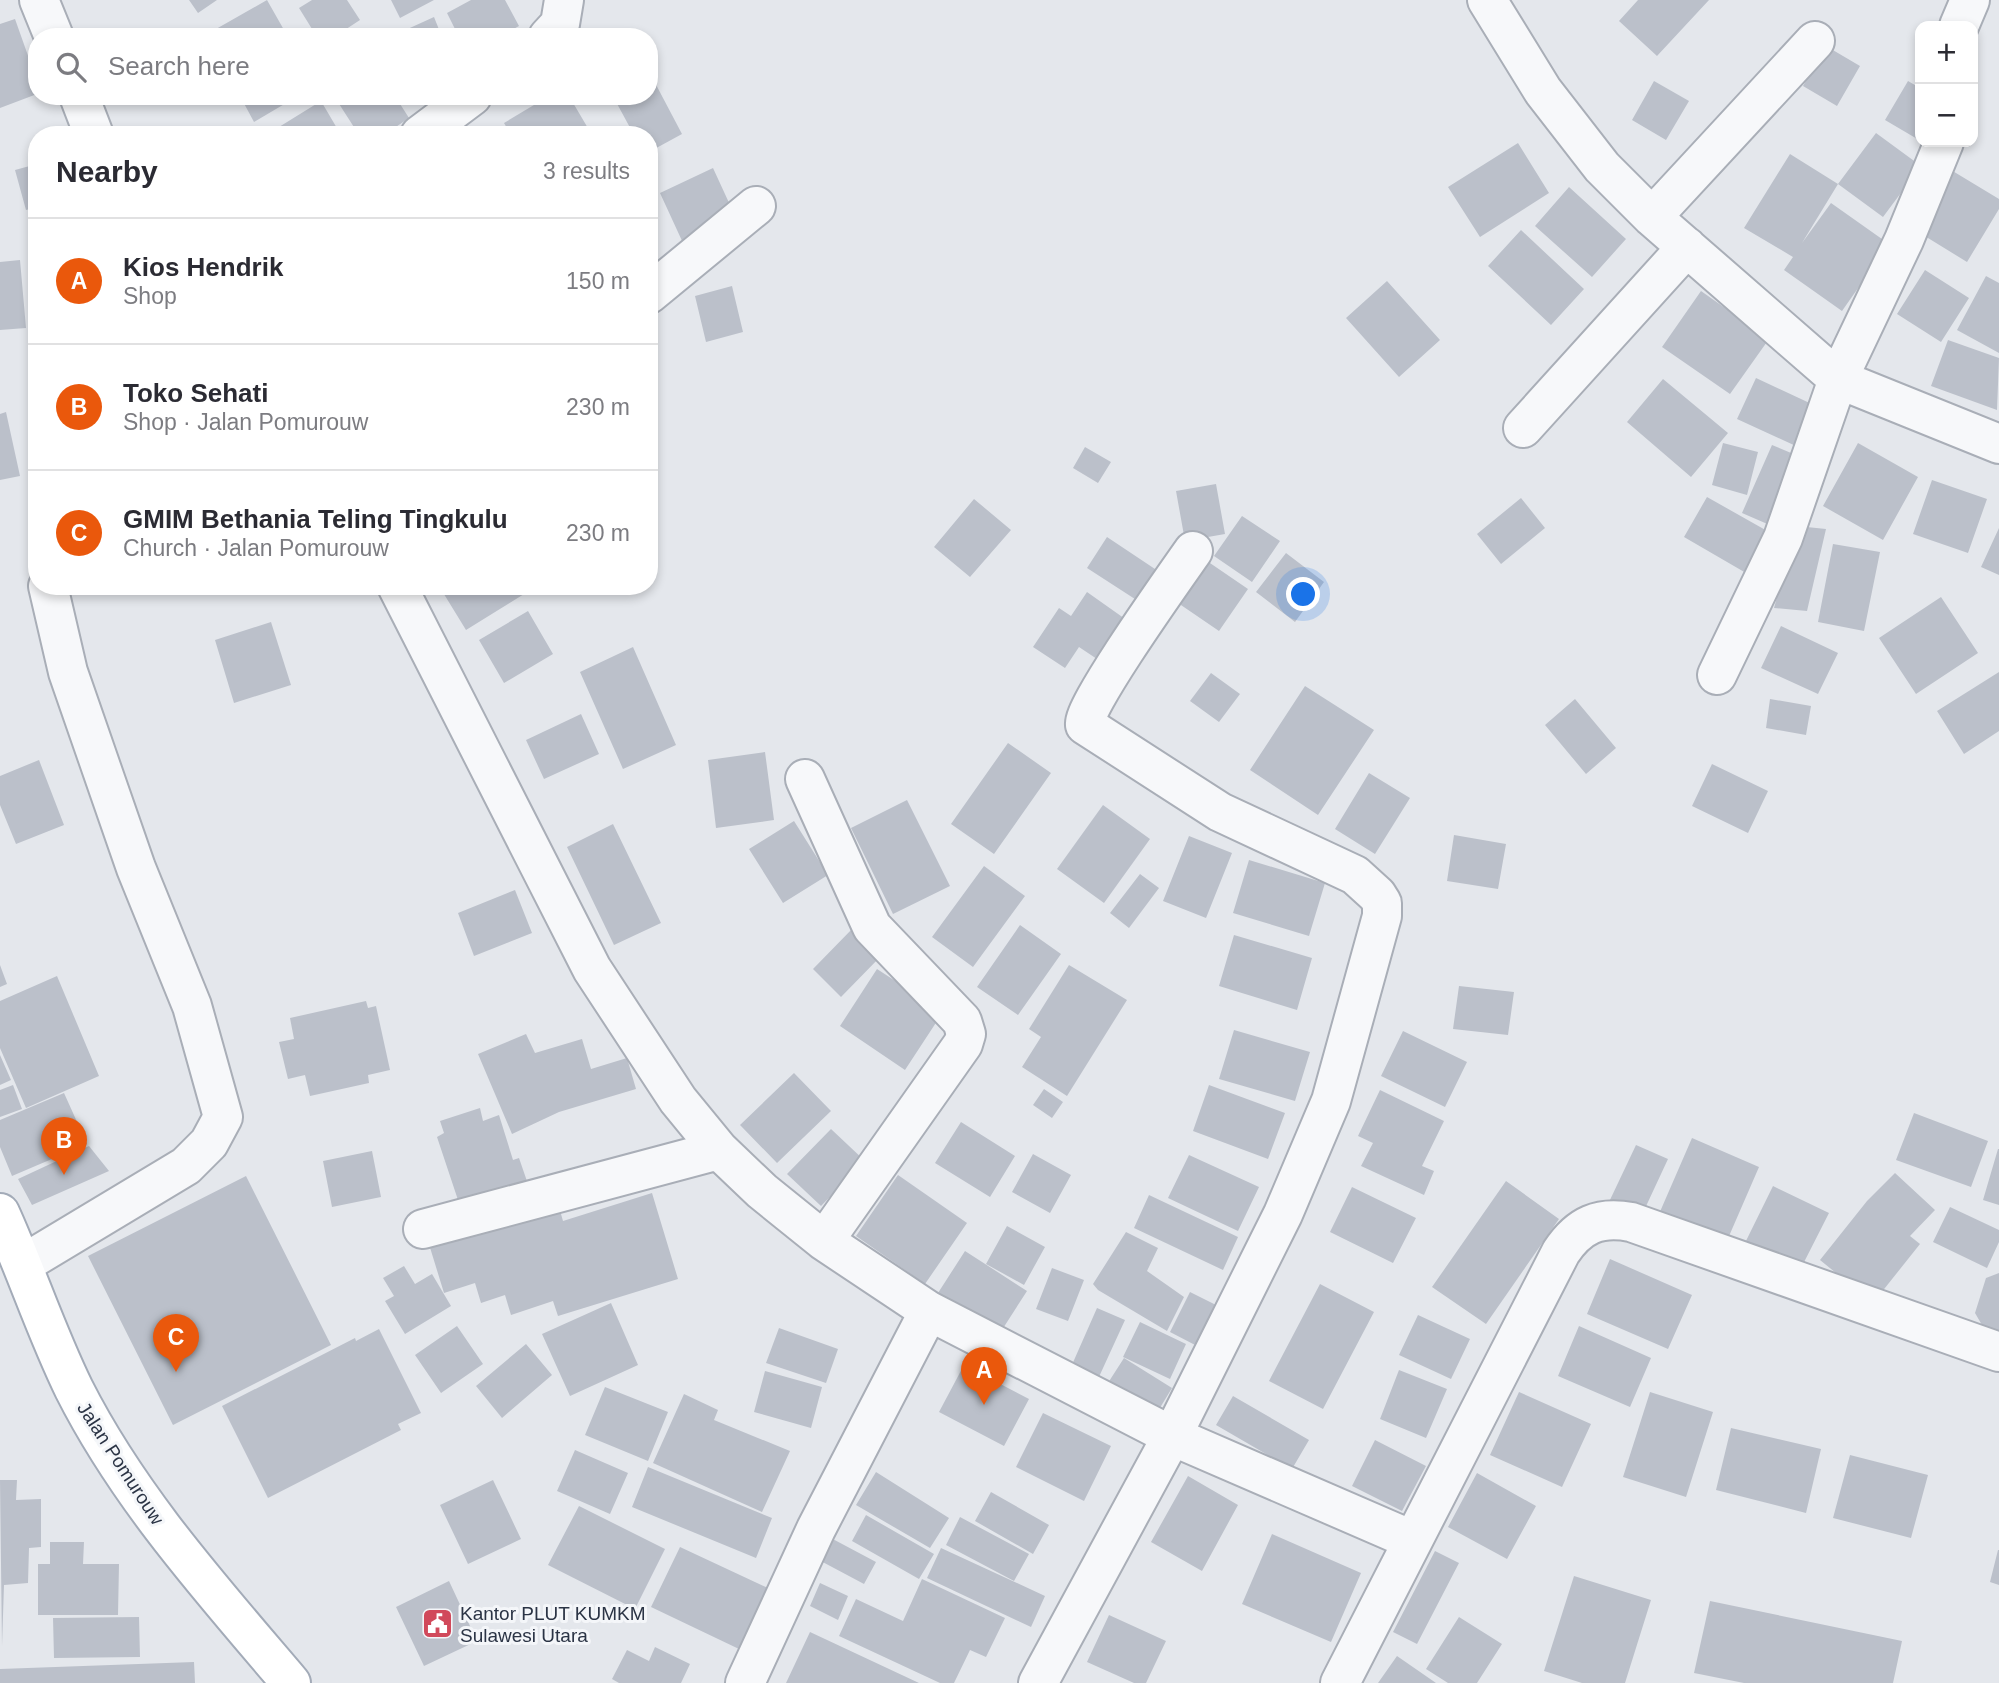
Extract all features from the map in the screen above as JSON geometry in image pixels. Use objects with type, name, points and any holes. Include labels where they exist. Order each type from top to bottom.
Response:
[{"type":"main road","name":"Jalan Pomurouw","points":[[0,1213],[74,1388],[111,1453],[196,1572],[291,1683]]},
{"type":"street","points":[[39,0],[50,28]]},
{"type":"street","points":[[556,28],[560,24],[564,0]]},
{"type":"street","points":[[1487,0],[1543,91],[1602,167],[1652,217],[1838,379],[1999,444]]},
{"type":"street","points":[[1961,21],[1969,0]]},
{"type":"street","points":[[1652,217],[1815,41]]},
{"type":"street","points":[[82,105],[91,126]]},
{"type":"street","points":[[432,126],[460,105]]},
{"type":"street","points":[[1717,675],[1783,538],[1838,379],[1904,240],[1942,147]]},
{"type":"street","points":[[658,287],[756,206]]},
{"type":"street","points":[[1523,428],[1687,247]]},
{"type":"street","points":[[1038,1683],[1172,1436],[1283,1214],[1314,1145],[1350,1040],[1382,916],[1382,903],[1355,876],[1220,812],[1085,725],[1087,713],[1121,656],[1193,551]]},
{"type":"street","points":[[23,1264],[186,1166],[209,1143],[223,1117],[192,1006],[136,868],[68,671],[50,595]]},
{"type":"street","points":[[402,595],[571,933],[678,1100],[719,1150],[762,1191],[824,1241],[929,1311],[1172,1436],[1412,1540]]},
{"type":"street","points":[[805,779],[873,927],[962,1021],[966,1034],[963,1044],[824,1241]]},
{"type":"street","points":[[423,1229],[719,1150]]},
{"type":"street","points":[[1340,1683],[1561,1252],[1578,1231],[1604,1219],[1631,1222],[1999,1352]]},
{"type":"street","points":[[744,1683],[822,1517],[929,1311]]},
{"type":"building","points":[[189,0],[217,0],[198,13]]},
{"type":"building","points":[[267,0],[283,28],[218,28]]},
{"type":"building","points":[[312,0],[347,0],[360,20],[348,28],[311,28],[299,8]]},
{"type":"building","points":[[391,0],[434,0],[400,18]]},
{"type":"building","points":[[471,0],[505,0],[519,26],[454,28],[447,13]]},
{"type":"building","points":[[1638,0],[1709,0],[1657,56],[1619,21]]},
{"type":"building","points":[[434,17],[438,28],[410,28]]},
{"type":"building","points":[[15,19],[28,56],[28,97],[0,108],[0,24]]},
{"type":"building","points":[[1826,46],[1860,66],[1837,106],[1803,86]]},
{"type":"building","points":[[1654,81],[1689,101],[1666,140],[1632,120]]},
{"type":"building","points":[[1908,81],[1915,85],[1915,138],[1885,120]]},
{"type":"building","points":[[658,88],[682,134],[658,147],[658,126],[629,126],[618,105],[658,105]]},
{"type":"building","points":[[245,105],[283,105],[254,122]]},
{"type":"building","points":[[315,105],[323,105],[336,126],[281,126]]},
{"type":"building","points":[[340,105],[401,105],[409,118],[397,126],[353,126]]},
{"type":"building","points":[[534,105],[574,105],[587,126],[506,126],[504,123]]},
{"type":"building","points":[[1876,133],[1921,166],[1883,217],[1838,184]]},
{"type":"building","points":[[1518,143],[1549,193],[1480,237],[1448,187]]},
{"type":"building","points":[[1790,154],[1838,184],[1802,243],[1831,203],[1889,244],[1842,311],[1784,270],[1793,257],[1744,228]]},
{"type":"building","points":[[28,166],[28,209],[26,210],[15,170]]},
{"type":"building","points":[[713,168],[736,218],[683,243],[660,193]]},
{"type":"building","points":[[1951,170],[1999,199],[1999,209],[1967,262],[1915,230]]},
{"type":"building","points":[[1569,187],[1626,239],[1592,277],[1535,226]]},
{"type":"building","points":[[1521,230],[1584,289],[1551,325],[1488,266]]},
{"type":"building","points":[[20,260],[26,328],[0,330],[0,262]]},
{"type":"building","points":[[1925,270],[1969,298],[1941,342],[1897,314]]},
{"type":"building","points":[[1986,276],[1999,283],[1999,353],[1957,330]]},
{"type":"building","points":[[1387,281],[1440,340],[1399,377],[1346,318]]},
{"type":"building","points":[[732,286],[743,332],[706,342],[695,296]]},
{"type":"building","points":[[1701,291],[1769,339],[1730,394],[1662,347]]},
{"type":"building","points":[[1948,340],[1999,358],[1997,410],[1931,386]]},
{"type":"building","points":[[1756,378],[1816,406],[1798,447],[1737,419]]},
{"type":"building","points":[[1663,379],[1728,433],[1691,477],[1627,422]]},
{"type":"building","points":[[6,412],[20,476],[0,480],[0,414]]},
{"type":"building","points":[[1723,443],[1758,452],[1747,495],[1712,485]]},
{"type":"building","points":[[1858,443],[1918,477],[1883,540],[1823,506]]},
{"type":"building","points":[[1772,445],[1803,458],[1772,526],[1742,513]]},
{"type":"building","points":[[1085,447],[1111,462],[1098,483],[1073,468]]},
{"type":"building","points":[[1932,480],[1987,499],[1968,553],[1913,534]]},
{"type":"building","points":[[1216,484],[1225,534],[1185,541],[1176,491]]},
{"type":"building","points":[[1707,497],[1769,532],[1746,573],[1684,537]]},
{"type":"building","points":[[1521,498],[1545,528],[1501,564],[1477,534]]},
{"type":"building","points":[[974,499],[1011,530],[970,577],[934,547]]},
{"type":"building","points":[[1242,516],[1280,541],[1252,582],[1214,556]]},
{"type":"building","points":[[1797,526],[1826,529],[1807,611],[1774,608]]},
{"type":"building","points":[[1999,528],[1999,575],[1981,567]]},
{"type":"building","points":[[1107,537],[1158,571],[1138,601],[1087,568]]},
{"type":"building","points":[[1833,544],[1880,552],[1864,631],[1818,622]]},
{"type":"building","points":[[1286,553],[1324,582],[1295,622],[1256,592]]},
{"type":"building","points":[[1207,561],[1248,589],[1219,631],[1178,603]]},
{"type":"building","points":[[1087,592],[1128,621],[1100,661],[1079,647],[1065,668],[1033,647],[1059,608],[1071,616]]},
{"type":"building","points":[[445,595],[522,595],[466,630]]},
{"type":"building","points":[[1941,597],[1978,653],[1916,694],[1879,638]]},
{"type":"building","points":[[528,611],[553,654],[504,683],[479,640]]},
{"type":"building","points":[[271,622],[291,685],[234,703],[215,640]]},
{"type":"building","points":[[1781,626],[1838,653],[1818,694],[1761,668]]},
{"type":"building","points":[[633,647],[676,745],[623,769],[580,672]]},
{"type":"building","points":[[1999,672],[1999,731],[1964,754],[1937,711]]},
{"type":"building","points":[[1211,673],[1240,694],[1219,722],[1190,701]]},
{"type":"building","points":[[1305,686],[1374,730],[1318,815],[1250,770]]},
{"type":"building","points":[[1575,699],[1616,748],[1586,774],[1545,725]]},
{"type":"building","points":[[1770,699],[1811,706],[1806,735],[1766,728]]},
{"type":"building","points":[[581,714],[599,754],[544,779],[526,740]]},
{"type":"building","points":[[1008,743],[1051,773],[994,854],[951,824]]},
{"type":"building","points":[[765,752],[774,820],[716,828],[708,760]]},
{"type":"building","points":[[39,760],[64,825],[16,844],[0,805],[0,776]]},
{"type":"building","points":[[1712,764],[1768,791],[1748,833],[1692,806]]},
{"type":"building","points":[[1369,773],[1410,798],[1375,854],[1335,829]]},
{"type":"building","points":[[907,800],[950,886],[893,914],[851,828]]},
{"type":"building","points":[[1103,805],[1150,839],[1104,903],[1057,869]]},
{"type":"building","points":[[794,821],[828,875],[783,903],[749,849]]},
{"type":"building","points":[[613,824],[661,923],[614,945],[567,847]]},
{"type":"building","points":[[1454,835],[1506,844],[1498,889],[1447,881]]},
{"type":"building","points":[[1189,836],[1232,853],[1206,918],[1163,901]]},
{"type":"building","points":[[1249,860],[1325,883],[1309,936],[1233,913]]},
{"type":"building","points":[[984,866],[1025,896],[973,967],[932,937]]},
{"type":"building","points":[[1140,874],[1159,888],[1129,928],[1110,913]]},
{"type":"building","points":[[515,890],[532,933],[474,956],[458,913]]},
{"type":"building","points":[[1020,925],[1061,954],[1018,1015],[977,987]]},
{"type":"building","points":[[853,928],[882,955],[841,997],[813,969]]},
{"type":"building","points":[[1234,935],[1312,958],[1297,1010],[1219,986]]},
{"type":"building","points":[[0,965],[7,984],[0,987]]},
{"type":"building","points":[[1069,965],[1127,1000],[1067,1096],[1022,1067],[1041,1037],[1029,1029]]},
{"type":"building","points":[[877,969],[943,1012],[905,1070],[840,1026]]},
{"type":"building","points":[[57,976],[99,1076],[26,1108],[0,1048],[0,1001]]},
{"type":"building","points":[[1459,986],[1514,992],[1508,1035],[1453,1029]]},
{"type":"building","points":[[366,1001],[368,1008],[376,1006],[390,1070],[368,1075],[369,1083],[310,1096],[305,1075],[288,1079],[279,1042],[294,1039],[290,1018]]},
{"type":"building","points":[[1234,1030],[1310,1052],[1295,1101],[1219,1079]]},
{"type":"building","points":[[1403,1031],[1467,1062],[1445,1107],[1381,1076]]},
{"type":"building","points":[[526,1034],[535,1053],[582,1039],[591,1069],[627,1058],[636,1089],[559,1112],[512,1134],[478,1054]]},
{"type":"building","points":[[0,1055],[11,1080],[0,1085]]},
{"type":"building","points":[[794,1073],[831,1111],[777,1163],[740,1125]]},
{"type":"building","points":[[13,1085],[22,1109],[0,1117],[0,1090]]},
{"type":"building","points":[[1209,1085],[1285,1113],[1268,1159],[1193,1131]]},
{"type":"building","points":[[1044,1089],[1063,1102],[1052,1118],[1033,1105]]},
{"type":"building","points":[[1380,1090],[1444,1121],[1422,1166],[1434,1171],[1424,1195],[1361,1166],[1373,1143],[1358,1136]]},
{"type":"building","points":[[64,1093],[87,1144],[12,1176],[0,1147],[0,1120]]},
{"type":"building","points":[[480,1108],[483,1121],[499,1115],[513,1160],[519,1158],[530,1190],[459,1203],[437,1137],[444,1133],[440,1121]]},
{"type":"building","points":[[1914,1113],[1988,1141],[1971,1187],[1896,1160]]},
{"type":"building","points":[[961,1122],[1015,1156],[990,1197],[935,1163]]},
{"type":"building","points":[[831,1129],[865,1161],[821,1206],[787,1174]]},
{"type":"building","points":[[1692,1138],[1759,1167],[1726,1243],[1659,1214]]},
{"type":"building","points":[[1636,1145],[1668,1159],[1641,1217],[1609,1202]]},
{"type":"building","points":[[89,1146],[109,1171],[32,1205],[18,1179]]},
{"type":"building","points":[[1999,1149],[1999,1205],[1983,1200]]},
{"type":"building","points":[[372,1151],[381,1197],[332,1207],[323,1161]]},
{"type":"building","points":[[1033,1154],[1071,1175],[1050,1213],[1012,1192]]},
{"type":"building","points":[[1189,1155],[1259,1187],[1238,1231],[1168,1198]]},
{"type":"building","points":[[1895,1173],[1935,1210],[1910,1236],[1920,1244],[1873,1303],[1820,1260],[1867,1201]]},
{"type":"building","points":[[898,1175],[967,1223],[925,1284],[856,1236]]},
{"type":"building","points":[[246,1176],[331,1345],[173,1425],[88,1256]]},
{"type":"building","points":[[1506,1181],[1559,1219],[1486,1324],[1432,1287]]},
{"type":"building","points":[[1773,1186],[1829,1213],[1798,1274],[1743,1247]]},
{"type":"building","points":[[1352,1187],[1416,1218],[1393,1263],[1330,1232]]},
{"type":"building","points":[[652,1193],[678,1279],[558,1316],[553,1301],[511,1315],[505,1295],[481,1303],[475,1283],[444,1293],[428,1241],[557,1200],[563,1221]]},
{"type":"building","points":[[1149,1195],[1238,1237],[1223,1270],[1134,1228]]},
{"type":"building","points":[[1950,1207],[1999,1230],[1999,1242],[1987,1268],[1933,1242]]},
{"type":"building","points":[[1007,1226],[1045,1247],[1024,1285],[986,1264]]},
{"type":"building","points":[[1126,1232],[1158,1248],[1147,1271],[1184,1297],[1167,1331],[1098,1290],[1093,1284]]},
{"type":"building","points":[[965,1251],[1027,1291],[1000,1333],[938,1293]]},
{"type":"building","points":[[1610,1259],[1692,1295],[1668,1349],[1587,1314]]},
{"type":"building","points":[[404,1266],[415,1284],[432,1274],[451,1306],[405,1334],[385,1301],[394,1296],[383,1278]]},
{"type":"building","points":[[1052,1268],[1084,1280],[1068,1321],[1036,1309]]},
{"type":"building","points":[[1999,1273],[1999,1341],[1989,1337],[1975,1313],[1986,1278]]},
{"type":"building","points":[[1320,1284],[1374,1312],[1323,1409],[1269,1381]]},
{"type":"building","points":[[1190,1292],[1218,1306],[1197,1346],[1170,1332]]},
{"type":"building","points":[[611,1303],[638,1365],[570,1396],[542,1334]]},
{"type":"building","points":[[1097,1308],[1125,1320],[1098,1379],[1071,1367]]},
{"type":"building","points":[[1418,1315],[1470,1339],[1451,1379],[1399,1355]]},
{"type":"building","points":[[1140,1322],[1186,1344],[1170,1379],[1123,1357]]},
{"type":"building","points":[[457,1326],[483,1364],[441,1393],[415,1355]]},
{"type":"building","points":[[1579,1326],[1651,1358],[1630,1407],[1558,1376]]},
{"type":"building","points":[[779,1328],[838,1349],[826,1383],[766,1363]]},
{"type":"building","points":[[379,1329],[421,1413],[398,1424],[401,1430],[268,1498],[222,1406],[355,1338],[356,1341]]},
{"type":"building","points":[[526,1344],[552,1375],[502,1418],[476,1386]]},
{"type":"building","points":[[1124,1358],[1172,1388],[1155,1416],[1106,1386]]},
{"type":"building","points":[[964,1365],[1029,1399],[1004,1446],[939,1412]]},
{"type":"building","points":[[1399,1370],[1447,1389],[1426,1438],[1380,1419]]},
{"type":"building","points":[[765,1371],[822,1387],[811,1428],[754,1412]]},
{"type":"building","points":[[605,1387],[668,1412],[648,1461],[585,1435]]},
{"type":"building","points":[[1519,1392],[1591,1424],[1562,1487],[1490,1455]]},
{"type":"building","points":[[1650,1392],[1713,1412],[1686,1497],[1623,1477]]},
{"type":"building","points":[[684,1394],[718,1410],[714,1420],[790,1451],[762,1512],[653,1463]]},
{"type":"building","points":[[1233,1396],[1309,1440],[1292,1469],[1216,1425]]},
{"type":"building","points":[[1043,1413],[1111,1446],[1084,1501],[1016,1467]]},
{"type":"building","points":[[1731,1428],[1821,1449],[1806,1513],[1716,1490]]},
{"type":"building","points":[[1375,1440],[1426,1466],[1402,1511],[1352,1486]]},
{"type":"building","points":[[575,1450],[628,1473],[610,1514],[557,1491]]},
{"type":"building","points":[[1850,1455],[1928,1475],[1911,1538],[1833,1518]]},
{"type":"building","points":[[648,1467],[772,1518],[756,1558],[632,1507]]},
{"type":"building","points":[[876,1472],[949,1518],[930,1548],[856,1505]]},
{"type":"building","points":[[1477,1473],[1536,1506],[1507,1559],[1448,1527]]},
{"type":"building","points":[[1188,1476],[1238,1505],[1202,1571],[1151,1542]]},
{"type":"building","points":[[0,1480],[17,1480],[16,1500],[41,1499],[41,1547],[29,1548],[28,1583],[4,1585],[2,1646]]},
{"type":"building","points":[[493,1480],[521,1539],[468,1564],[440,1505]]},
{"type":"building","points":[[991,1492],[1049,1525],[1033,1554],[975,1521]]},
{"type":"building","points":[[579,1506],[665,1549],[635,1609],[548,1565]]},
{"type":"building","points":[[866,1515],[934,1554],[919,1579],[852,1541]]},
{"type":"building","points":[[960,1517],[1029,1554],[1014,1581],[946,1545]]},
{"type":"building","points":[[1272,1534],[1361,1573],[1331,1642],[1242,1604]]},
{"type":"building","points":[[829,1537],[876,1562],[864,1584],[817,1559]]},
{"type":"building","points":[[50,1542],[84,1542],[83,1564],[119,1564],[118,1615],[38,1615],[38,1564],[50,1564]]},
{"type":"building","points":[[680,1547],[768,1588],[739,1649],[651,1607]]},
{"type":"building","points":[[941,1548],[1045,1596],[1031,1627],[927,1578]]},
{"type":"building","points":[[1999,1550],[1999,1585],[1990,1582]]},
{"type":"building","points":[[1435,1551],[1459,1563],[1417,1644],[1393,1632]]},
{"type":"building","points":[[1574,1576],[1651,1600],[1625,1683],[1582,1683],[1544,1671]]},
{"type":"building","points":[[922,1579],[1005,1618],[986,1657],[970,1650],[954,1683],[940,1683],[839,1636],[856,1599],[903,1621]]},
{"type":"building","name":"Kantor PLUT KUMKM Sulawesi Utara","points":[[449,1581],[477,1641],[424,1666],[396,1607]]},
{"type":"building","points":[[820,1583],[848,1596],[838,1620],[810,1606]]},
{"type":"building","points":[[1710,1601],[1902,1641],[1893,1683],[1744,1683],[1694,1673]]},
{"type":"building","points":[[1109,1615],[1166,1641],[1146,1683],[1134,1683],[1087,1662]]},
{"type":"building","points":[[139,1617],[140,1657],[54,1658],[53,1618]]},
{"type":"building","points":[[1459,1617],[1502,1644],[1477,1683],[1448,1683],[1426,1669]]},
{"type":"building","points":[[810,1632],[919,1683],[786,1683]]},
{"type":"building","points":[[655,1647],[690,1664],[681,1683],[619,1683],[612,1679],[627,1650],[649,1661]]},
{"type":"building","points":[[1397,1656],[1436,1683],[1378,1683]]},
{"type":"building","points":[[194,1662],[195,1683],[0,1683],[0,1669]]},
{"type":"place","name":"Toko Sehati","points":[[64,1175]]},
{"type":"place","name":"GMIM Bethania Teling Tingkulu","points":[[176,1372]]},
{"type":"place","name":"Kios Hendrik","points":[[984,1405]]},
{"type":"place","name":"Kantor PLUT KUMKM Sulawesi Utara","points":[[437,1624]]}]
